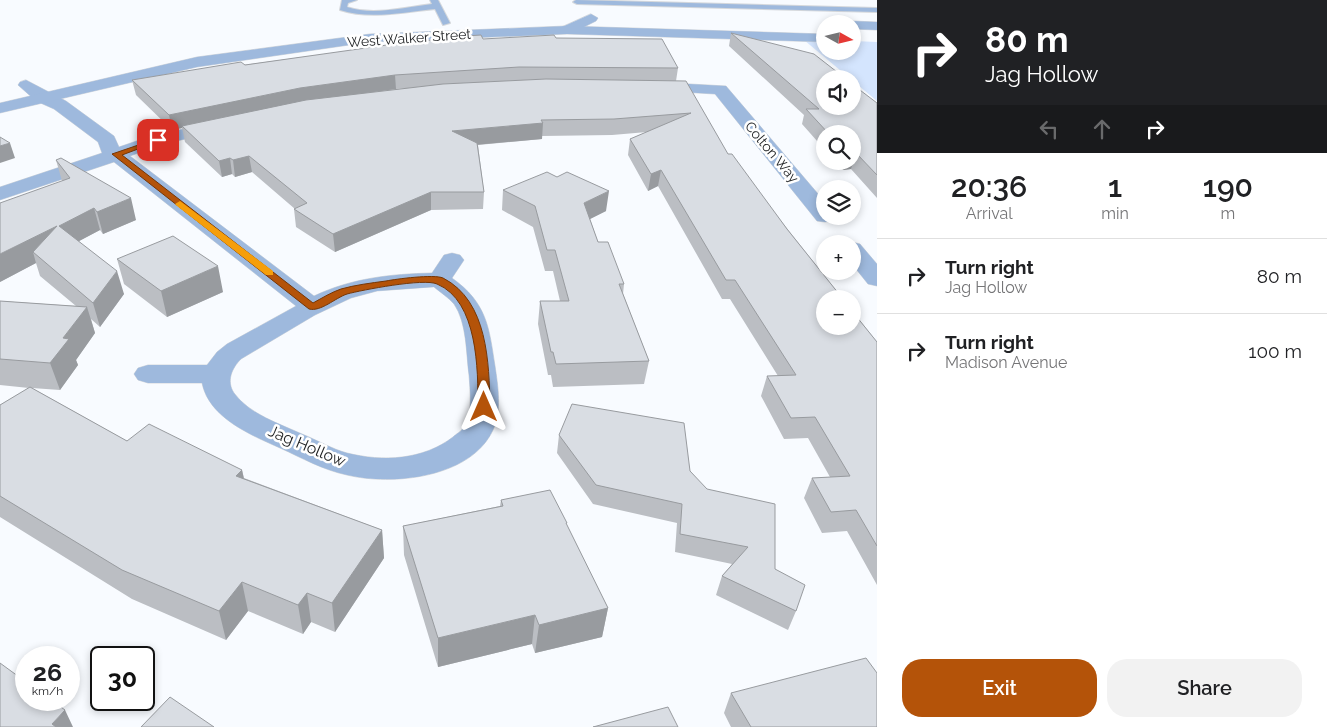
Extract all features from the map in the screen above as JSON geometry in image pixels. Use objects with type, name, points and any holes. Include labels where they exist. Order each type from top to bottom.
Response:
[{"type":"street","name":"West Walker Street","points":[[229,43],[342,29],[591,18],[816,25]]},
{"type":"street","points":[[568,30],[591,18]]},
{"type":"street","points":[[861,26],[877,26]]},
{"type":"street","name":"West Walker Street","points":[[0,108],[44,88],[197,62],[370,38],[568,30],[816,38]]},
{"type":"street","points":[[861,39],[877,40]]},
{"type":"street","points":[[9,89],[26,84],[44,88],[60,105],[108,140],[113,152]]},
{"type":"street","name":"Colton Way","points":[[635,87],[720,89],[816,205]]},
{"type":"street","points":[[44,88],[39,110],[54,122]]},
{"type":"street","points":[[0,194],[113,152],[237,122]]},
{"type":"street","points":[[84,146],[113,152],[313,307]]},
{"type":"street","name":"Colton Way","points":[[832,225],[841,235]]},
{"type":"street","points":[[861,260],[877,279]]},
{"type":"street","name":"Jag Hollow","points":[[446,270],[471,313],[480,357],[484,382],[484,407],[478,431],[458,451],[425,465],[386,469],[345,464],[277,435],[228,406],[216,390],[216,374],[226,358],[246,344],[313,307],[343,292],[446,270]]},
{"type":"street","points":[[148,374],[216,374]]},
{"type":"lane","points":[[353,0],[345,1],[343,8],[348,11],[364,13],[436,3],[446,23]]},
{"type":"lane","points":[[577,1],[877,10]]},
{"type":"lane","points":[[577,1],[591,18]]},
{"type":"shaded area","points":[[804,40],[816,41],[816,50]]},
{"type":"shaded area","points":[[861,41],[877,42],[877,101],[861,88],[861,70],[840,70],[828,60],[861,60]]},
{"type":"building","points":[[731,33],[814,54],[816,60],[822,60],[834,70],[816,70],[816,106]]},
{"type":"building","points":[[481,35],[483,39],[554,35],[556,38],[662,39],[678,68],[519,67],[395,75],[300,88],[169,115],[132,80],[241,62],[245,65],[387,45],[385,43]]},
{"type":"building","points":[[546,79],[686,81],[728,154],[732,154],[816,265],[816,280],[828,280],[836,290],[816,290],[816,335],[861,335],[861,322],[877,342],[877,546],[856,510],[831,512],[812,478],[850,476],[815,417],[791,418],[767,376],[796,375],[735,280],[726,280],[661,170],[651,174],[630,139],[691,113],[614,119],[541,120],[543,123],[452,131],[477,143],[484,192],[431,192],[333,234],[294,209],[307,203],[249,156],[219,161],[182,126],[306,100],[443,84]]},
{"type":"building","points":[[861,91],[877,103],[877,175],[861,158],[861,125],[821,125],[806,109],[816,109],[816,115],[861,115]]},
{"type":"building","points":[[0,137],[10,143],[0,146]]},
{"type":"building","points":[[61,158],[131,198],[97,212],[94,208],[59,226],[117,271],[93,303],[33,252],[57,226],[0,254],[0,203],[70,178],[56,160]]},
{"type":"building","points":[[547,172],[557,177],[567,172],[609,191],[584,203],[598,242],[608,242],[624,284],[619,284],[649,361],[556,364],[553,352],[551,352],[540,301],[569,301],[555,250],[547,250],[535,206],[503,190]]},
{"type":"building","points":[[173,236],[218,266],[161,291],[117,259]]},
{"type":"building","points":[[0,301],[87,307],[63,338],[69,339],[50,363],[0,359]]},
{"type":"building","points":[[30,387],[127,441],[149,424],[242,470],[236,476],[382,530],[332,603],[307,593],[298,605],[242,582],[219,611],[122,570],[0,496],[0,405]]},
{"type":"building","points":[[572,404],[684,423],[690,471],[707,489],[775,504],[775,569],[805,585],[796,611],[722,576],[748,547],[680,534],[682,504],[596,485],[559,435]]},
{"type":"building","points":[[550,490],[608,608],[539,625],[535,615],[438,638],[403,526],[503,506],[501,500]]},
{"type":"building","points":[[866,658],[877,673],[877,727],[751,727],[731,693]]},
{"type":"building","points":[[0,663],[15,674],[15,711],[64,711],[52,724],[56,727],[0,727]]},
{"type":"building","points":[[170,697],[214,727],[141,727]]},
{"type":"building","points":[[668,707],[678,727],[593,727]]},
{"type":"slow traffic","points":[[180,204],[269,273]]},
{"type":"route","points":[[158,140],[116,154],[313,307],[343,292],[398,281],[439,280],[461,297],[471,313],[477,334],[484,382],[484,407]]}]
